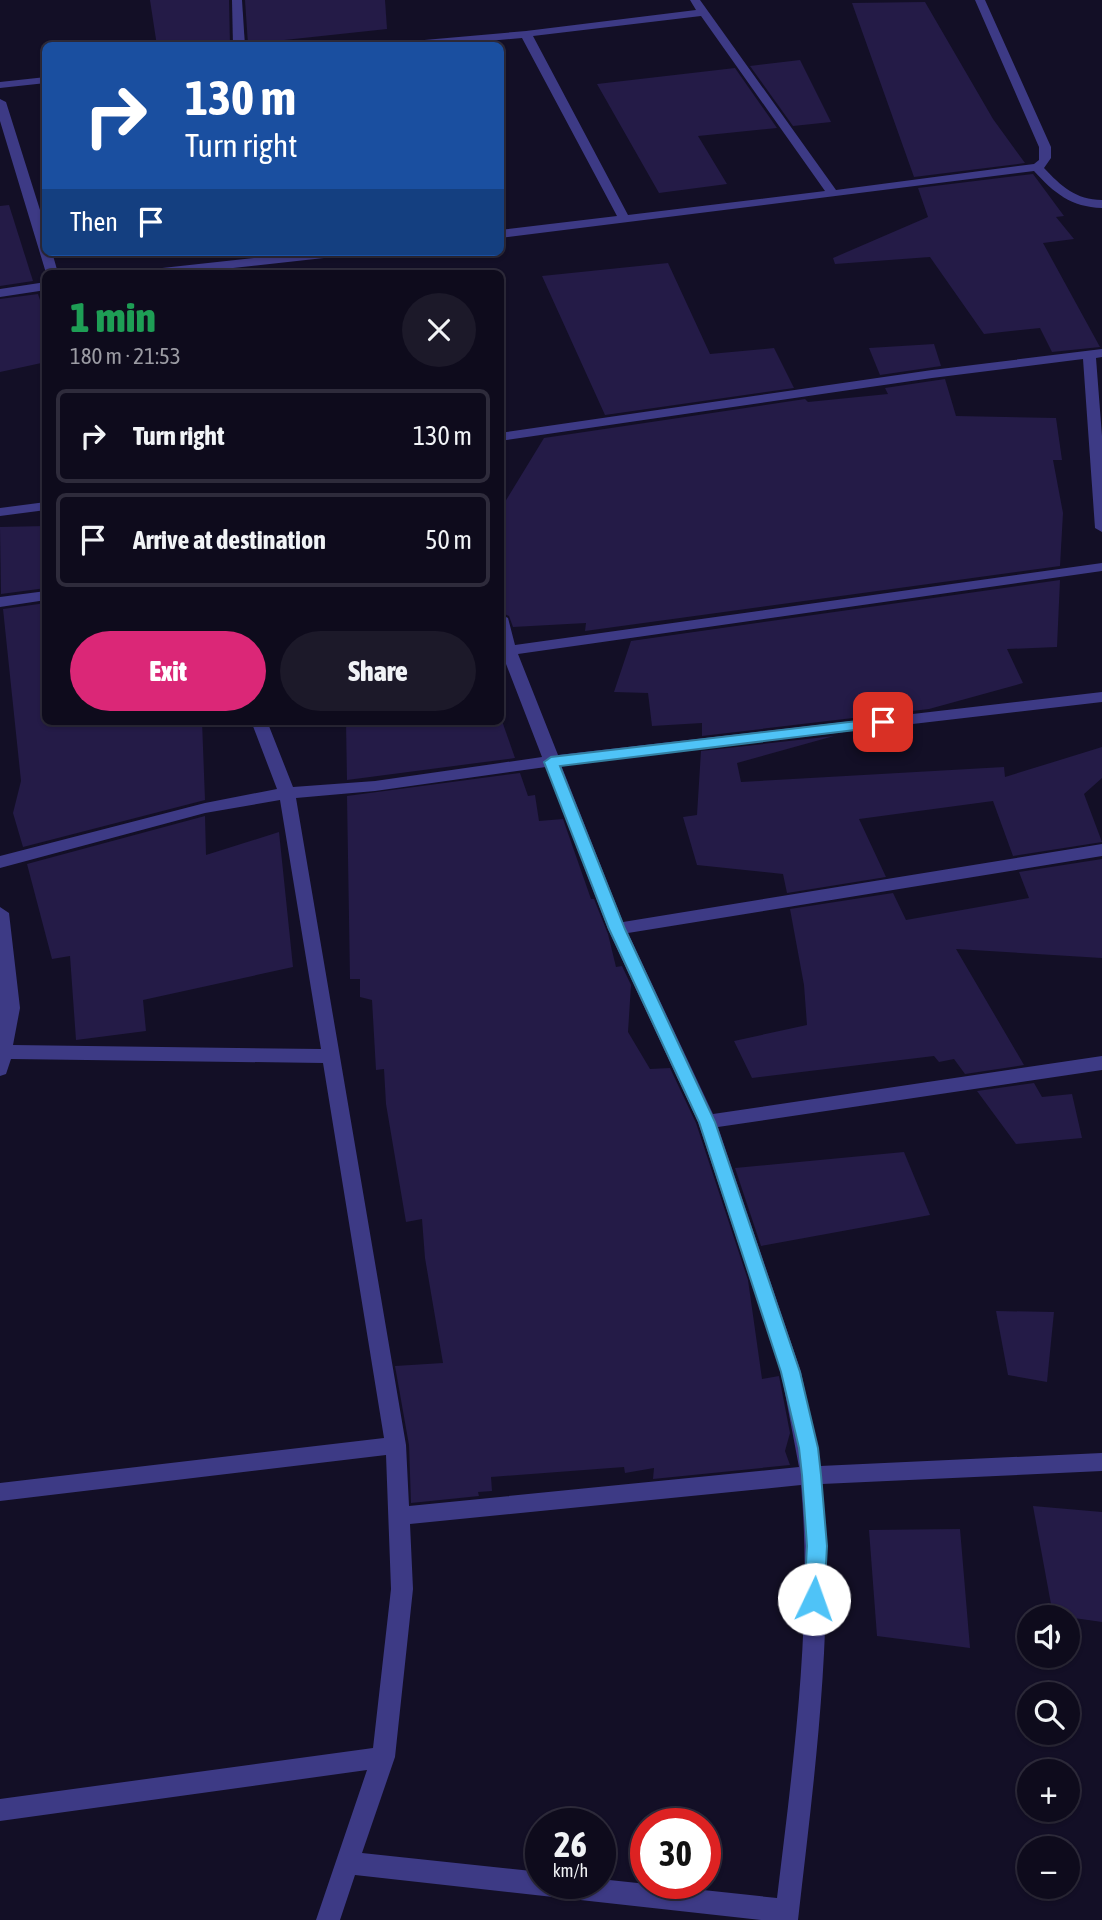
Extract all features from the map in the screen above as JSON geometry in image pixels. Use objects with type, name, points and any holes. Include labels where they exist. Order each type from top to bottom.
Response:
[{"type":"street","points":[[237,0],[239,42]]},
{"type":"street","points":[[695,0],[833,194]]},
{"type":"street","points":[[504,233],[1037,167],[1047,156],[1045,147],[980,0]]},
{"type":"street","points":[[435,42],[526,34],[703,12]]},
{"type":"street","points":[[526,34],[624,218]]},
{"type":"street","points":[[0,85],[42,80]]},
{"type":"street","points":[[0,102],[42,238]]},
{"type":"street","points":[[1037,167],[1062,195],[1077,203],[1102,204]]},
{"type":"street","points":[[179,270],[303,256]]},
{"type":"street","points":[[293,257],[298,270]]},
{"type":"street","points":[[0,293],[42,287]]},
{"type":"street","points":[[504,436],[932,374],[1096,354],[1102,528]]},
{"type":"street","points":[[0,512],[42,507]]},
{"type":"street","points":[[509,651],[1102,567]]},
{"type":"street","points":[[0,602],[42,596]]},
{"type":"street","points":[[347,1863],[786,1915],[804,1758],[816,1560],[808,1448],[791,1372],[707,1122],[617,929],[551,762],[504,633]]},
{"type":"street","points":[[0,862],[205,808],[287,793],[375,786],[551,762],[1102,697]]},
{"type":"street","points":[[261,725],[287,793],[396,1445],[401,1516],[402,1589],[383,1757],[328,1920]]},
{"type":"street","points":[[617,929],[1102,850]]},
{"type":"street","points":[[0,914],[11,1008],[1,1060],[332,1056]]},
{"type":"street","points":[[707,1122],[1102,1063]]},
{"type":"street","points":[[0,1492],[396,1445]]},
{"type":"street","points":[[401,1516],[811,1475],[1102,1462]]},
{"type":"street","points":[[0,1810],[383,1757]]},
{"type":"building","points":[[150,0],[229,0],[230,42],[156,42]]},
{"type":"building","points":[[245,0],[385,0],[387,29],[248,42]]},
{"type":"building","points":[[925,2],[993,119],[1025,163],[914,177],[852,3]]},
{"type":"building","points":[[800,60],[831,122],[793,126],[750,66]]},
{"type":"building","points":[[735,68],[777,128],[698,136],[727,184],[659,193],[597,84]]},
{"type":"building","points":[[1033,174],[1064,216],[1056,217],[1074,239],[1043,243],[1100,347],[1052,352],[1040,328],[984,334],[930,257],[835,264],[833,258],[928,217],[918,188]]},
{"type":"building","points":[[9,205],[33,281],[0,286],[0,206]]},
{"type":"building","points":[[668,263],[710,354],[774,348],[794,388],[605,415],[542,276]]},
{"type":"building","points":[[38,294],[42,306],[42,363],[0,372],[0,299]]},
{"type":"building","points":[[934,344],[941,366],[880,375],[869,348]]},
{"type":"building","points":[[945,379],[956,416],[1056,418],[1062,460],[1053,460],[1063,513],[1060,566],[585,631],[586,623],[513,627],[509,616],[504,614],[504,503],[544,438],[805,399],[808,402],[888,394],[885,388]]},
{"type":"building","points":[[42,526],[42,589],[1,594],[0,527]]},
{"type":"building","points":[[1060,580],[1057,647],[1007,649],[1023,683],[929,709],[702,736],[702,723],[652,726],[648,693],[614,692],[631,641]]},
{"type":"building","points":[[42,604],[42,725],[202,725],[205,800],[23,847],[13,813],[21,781],[3,609]]},
{"type":"building","points":[[346,725],[503,725],[515,758],[347,780]]},
{"type":"building","points":[[834,736],[737,763],[741,782],[1004,767],[1005,777],[1102,747],[1102,778],[1084,794],[1102,842],[1013,856],[993,801],[859,819],[886,877],[787,893],[783,874],[697,865],[683,817],[697,815],[701,751]]},
{"type":"building","points":[[520,773],[528,796],[535,795],[539,821],[563,819],[591,899],[594,899],[608,934],[616,967],[622,966],[631,985],[628,1032],[650,1069],[670,1068],[696,1123],[748,1280],[762,1379],[779,1376],[790,1433],[785,1451],[790,1465],[653,1479],[654,1468],[625,1473],[624,1467],[491,1477],[492,1491],[478,1492],[479,1496],[411,1503],[409,1445],[395,1366],[443,1363],[425,1258],[422,1219],[406,1222],[386,1104],[384,1069],[376,1070],[372,1000],[360,997],[360,979],[350,979],[347,796]]},
{"type":"building","points":[[205,816],[206,855],[279,832],[293,967],[143,1000],[146,1031],[76,1040],[70,956],[52,959],[27,864]]},
{"type":"building","points":[[1102,859],[1102,958],[956,949],[1024,1065],[965,1074],[954,1059],[939,1062],[934,1056],[752,1078],[734,1041],[807,1025],[804,985],[790,909],[893,893],[906,920],[1029,898],[1019,872]]},
{"type":"building","points":[[1034,1083],[1042,1097],[1072,1094],[1082,1138],[1016,1144],[977,1091]]},
{"type":"building","points":[[904,1152],[930,1215],[761,1246],[735,1168]]},
{"type":"building","points":[[996,1311],[1054,1312],[1047,1382],[1008,1375]]},
{"type":"building","points":[[1033,1506],[1102,1512],[1102,1622],[1080,1619],[1080,1605],[1051,1605]]},
{"type":"building","points":[[960,1529],[970,1648],[877,1636],[869,1530]]},
{"type":"route","points":[[814,1599],[817,1546],[811,1475],[808,1448],[791,1372],[707,1122],[617,929],[551,762],[883,722]]}]
